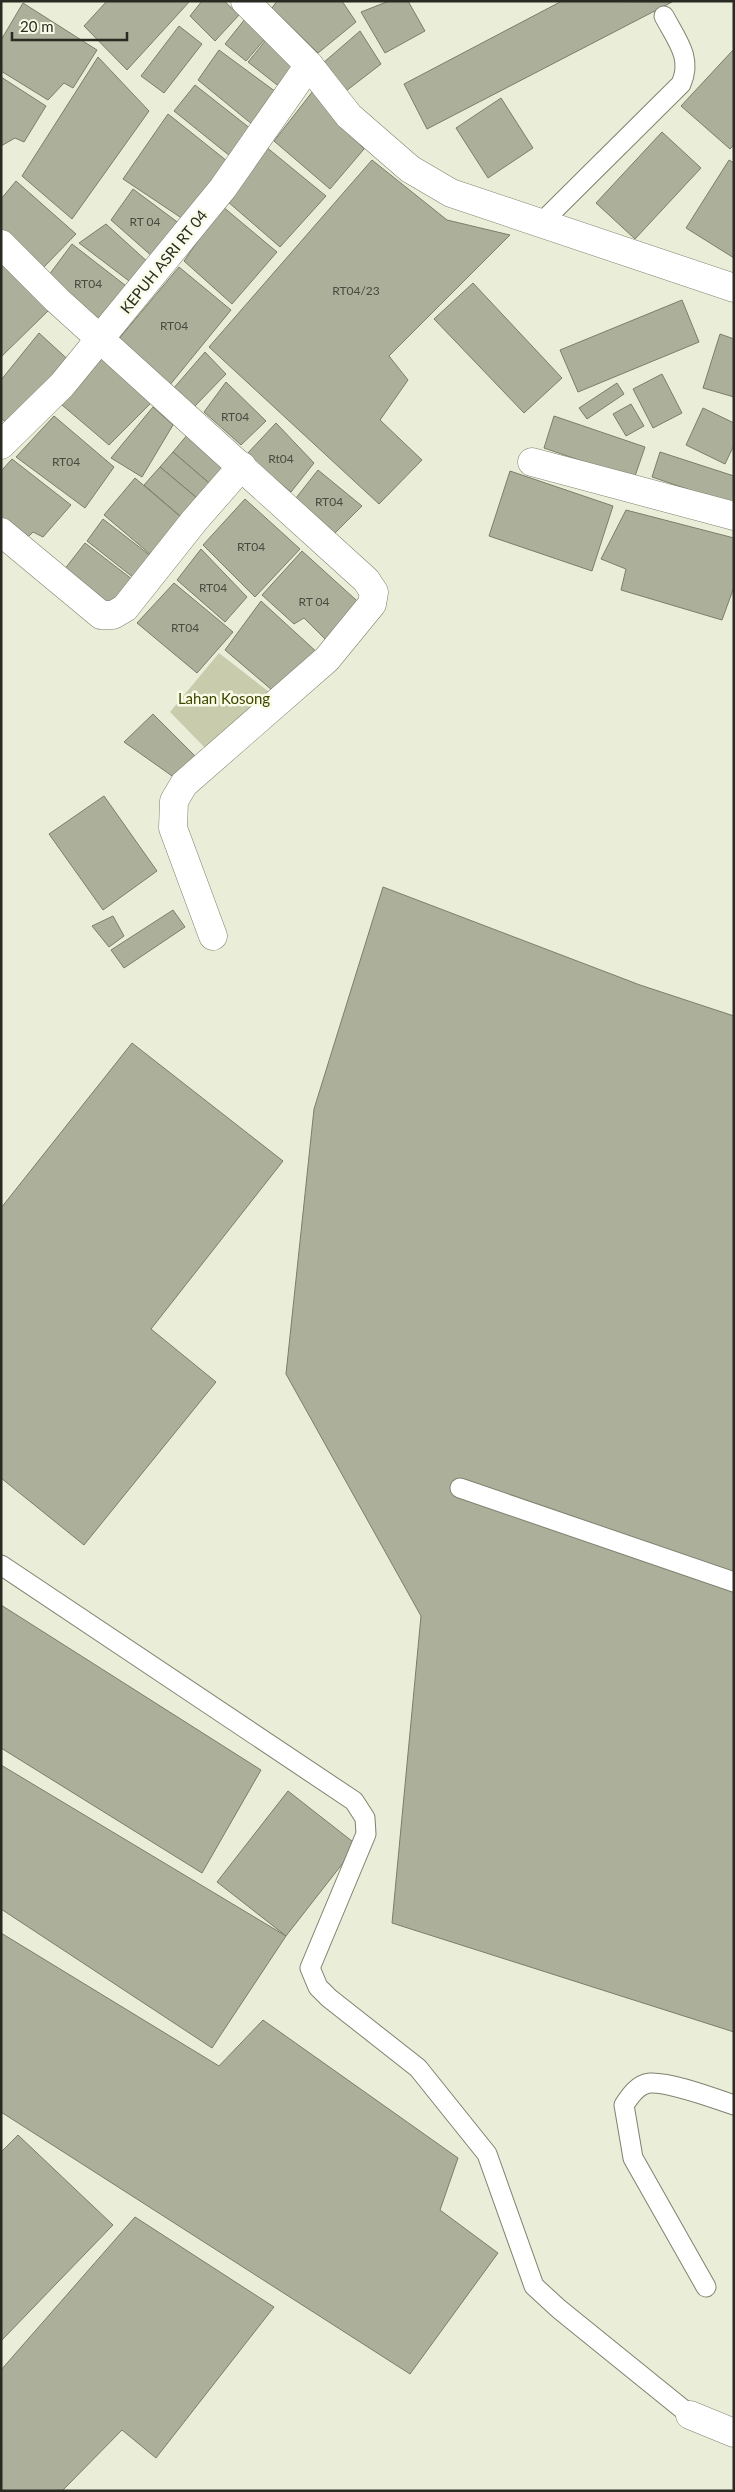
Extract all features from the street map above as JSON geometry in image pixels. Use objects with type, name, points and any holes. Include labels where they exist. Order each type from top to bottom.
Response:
[{"type":"street","points":[[245,1],[308,65],[349,116],[410,169],[451,193],[734,288]]},
{"type":"street","name":"KEPUH ASRI RT 04","points":[[1,445],[62,385],[224,188],[308,65]]},
{"type":"street","points":[[1,244],[57,300],[366,580],[374,592],[372,604],[327,659],[184,784],[174,801],[173,828],[213,936]]},
{"type":"street","points":[[532,462],[734,516]]},
{"type":"street","points":[[1,532],[101,615],[112,615],[126,608],[194,521],[242,466]]},
{"type":"street","points":[[690,2415],[734,2433]]},
{"type":"lane","points":[[541,223],[681,84],[686,72],[685,56],[664,16]]},
{"type":"lane","points":[[460,1488],[734,1582]]},
{"type":"lane","points":[[1,1565],[354,1801],[365,1818],[366,1834],[310,1968],[318,1987],[329,1998],[418,2068],[487,2154],[534,2286],[558,2309],[690,2415]]},
{"type":"lane","points":[[706,2287],[633,2158],[624,2105],[634,2090],[649,2083],[692,2091],[734,2105]]},
{"type":"green space","name":"Lahan Kosong","points":[[219,653],[277,698],[211,754],[170,712]]},
{"type":"building","points":[[107,1],[190,1],[127,70],[84,26]]},
{"type":"building","points":[[202,1],[224,1],[239,15],[215,41],[190,16]]},
{"type":"building","points":[[277,1],[342,1],[356,22],[318,53],[272,8]]},
{"type":"building","points":[[389,1],[408,1],[425,31],[385,53],[361,12]]},
{"type":"building","points":[[562,1],[672,2],[427,129],[404,84]]},
{"type":"building","points":[[23,3],[97,50],[73,88],[64,83],[48,100],[1,71],[1,40]]},
{"type":"building","points":[[245,19],[265,39],[246,61],[225,44]]},
{"type":"building","points":[[179,26],[202,44],[164,93],[141,76]]},
{"type":"building","points":[[360,31],[381,64],[346,91],[323,63]]},
{"type":"building","points":[[266,40],[294,69],[281,88],[248,62]]},
{"type":"building","points":[[734,49],[734,145],[730,149],[681,106]]},
{"type":"building","points":[[219,50],[276,92],[253,125],[198,80]]},
{"type":"building","points":[[98,57],[149,111],[72,219],[22,176]]},
{"type":"building","points":[[1,77],[46,106],[24,142],[15,138],[1,146]]},
{"type":"building","points":[[195,85],[251,129],[230,156],[174,111]]},
{"type":"building","points":[[313,91],[364,149],[330,189],[274,141]]},
{"type":"building","points":[[501,98],[533,148],[488,178],[456,128]]},
{"type":"building","points":[[168,114],[227,161],[183,219],[123,179]]},
{"type":"building","points":[[662,132],[701,168],[635,239],[596,203]]},
{"type":"building","points":[[265,146],[326,196],[280,247],[227,201]]},
{"type":"building","points":[[372,160],[447,220],[510,235],[389,356],[408,380],[380,420],[422,460],[379,504],[209,347]]},
{"type":"building","points":[[729,160],[734,163],[734,258],[686,228]]},
{"type":"building","points":[[16,181],[76,234],[42,269],[1,233],[1,199]]},
{"type":"building","points":[[133,189],[180,224],[154,258],[111,220]]},
{"type":"building","points":[[222,206],[277,252],[232,304],[184,261]]},
{"type":"building","points":[[106,224],[150,264],[133,284],[79,243]]},
{"type":"building","points":[[72,244],[130,289],[101,325],[46,279]]},
{"type":"building","points":[[1,260],[50,309],[1,357]]},
{"type":"building","points":[[179,267],[231,310],[169,386],[117,341]]},
{"type":"building","points":[[473,283],[562,378],[524,413],[434,319]]},
{"type":"building","points":[[682,300],[699,342],[578,392],[560,350]]},
{"type":"building","points":[[39,333],[75,366],[12,429],[1,418],[1,380]]},
{"type":"building","points":[[720,334],[734,339],[734,397],[703,388]]},
{"type":"building","points":[[100,351],[156,398],[109,445],[55,399]]},
{"type":"building","points":[[205,352],[226,374],[194,407],[173,389]]},
{"type":"building","points":[[662,374],[682,413],[653,428],[633,389]]},
{"type":"building","points":[[226,382],[266,421],[241,445],[204,412]]},
{"type":"building","points":[[617,383],[624,394],[587,419],[579,408]]},
{"type":"building","points":[[631,404],[644,426],[626,436],[613,414]]},
{"type":"building","points":[[153,407],[173,425],[142,477],[111,458]]},
{"type":"building","points":[[703,408],[734,423],[734,445],[725,464],[686,445]]},
{"type":"building","points":[[54,416],[114,467],[85,508],[16,457]]},
{"type":"building","points":[[554,416],[645,447],[634,479],[544,448]]},
{"type":"building","points":[[276,423],[314,463],[291,492],[246,455]]},
{"type":"building","points":[[193,428],[235,463],[216,489],[173,452]]},
{"type":"building","points":[[173,452],[216,489],[203,503],[160,467]]},
{"type":"building","points":[[660,452],[734,476],[734,505],[652,477]]},
{"type":"building","points":[[12,459],[71,505],[43,537],[33,532],[24,541],[1,523],[1,471]]},
{"type":"building","points":[[160,467],[203,503],[188,523],[144,485]]},
{"type":"building","points":[[318,470],[362,506],[335,533],[296,498]]},
{"type":"building","points":[[510,471],[613,506],[592,571],[489,536]]},
{"type":"building","points":[[135,478],[188,523],[157,560],[104,515]]},
{"type":"building","points":[[245,499],[300,549],[255,597],[203,545]]},
{"type":"building","points":[[626,510],[734,538],[734,587],[722,620],[621,590],[626,569],[601,559]]},
{"type":"building","points":[[103,519],[156,560],[139,582],[87,541]]},
{"type":"building","points":[[85,543],[137,583],[116,610],[64,570]]},
{"type":"building","points":[[201,549],[247,597],[225,622],[177,580]]},
{"type":"building","points":[[302,551],[366,609],[333,647],[304,618],[294,624],[262,595]]},
{"type":"building","points":[[174,583],[233,632],[197,673],[137,623]]},
{"type":"building","points":[[261,601],[320,655],[279,696],[225,650]]},
{"type":"building","points":[[153,714],[204,765],[182,783],[124,742]]},
{"type":"building","points":[[104,796],[157,871],[103,910],[49,834]]},
{"type":"building","points":[[383,887],[640,985],[734,1016],[734,2032],[392,1923],[421,1616],[286,1374],[314,1109]]},
{"type":"building","points":[[173,910],[185,927],[124,968],[111,950]]},
{"type":"building","points":[[113,916],[124,936],[109,947],[92,926]]},
{"type":"building","points":[[132,1043],[283,1161],[151,1329],[216,1382],[84,1545],[1,1478],[1,1208]]},
{"type":"building","points":[[1,1605],[261,1770],[202,1873],[1,1748]]},
{"type":"building","points":[[1,1765],[286,1936],[212,2048],[1,1909]]},
{"type":"building","points":[[288,1791],[357,1845],[286,1936],[217,1882]]},
{"type":"building","points":[[1,1933],[219,2066],[263,2020],[458,2158],[440,2210],[498,2253],[410,2374],[1,2112]]},
{"type":"building","points":[[18,2135],[113,2225],[1,2341],[1,2152]]},
{"type":"building","points":[[135,2217],[274,2307],[156,2458],[122,2430],[62,2491],[1,2491],[1,2370]]}]
